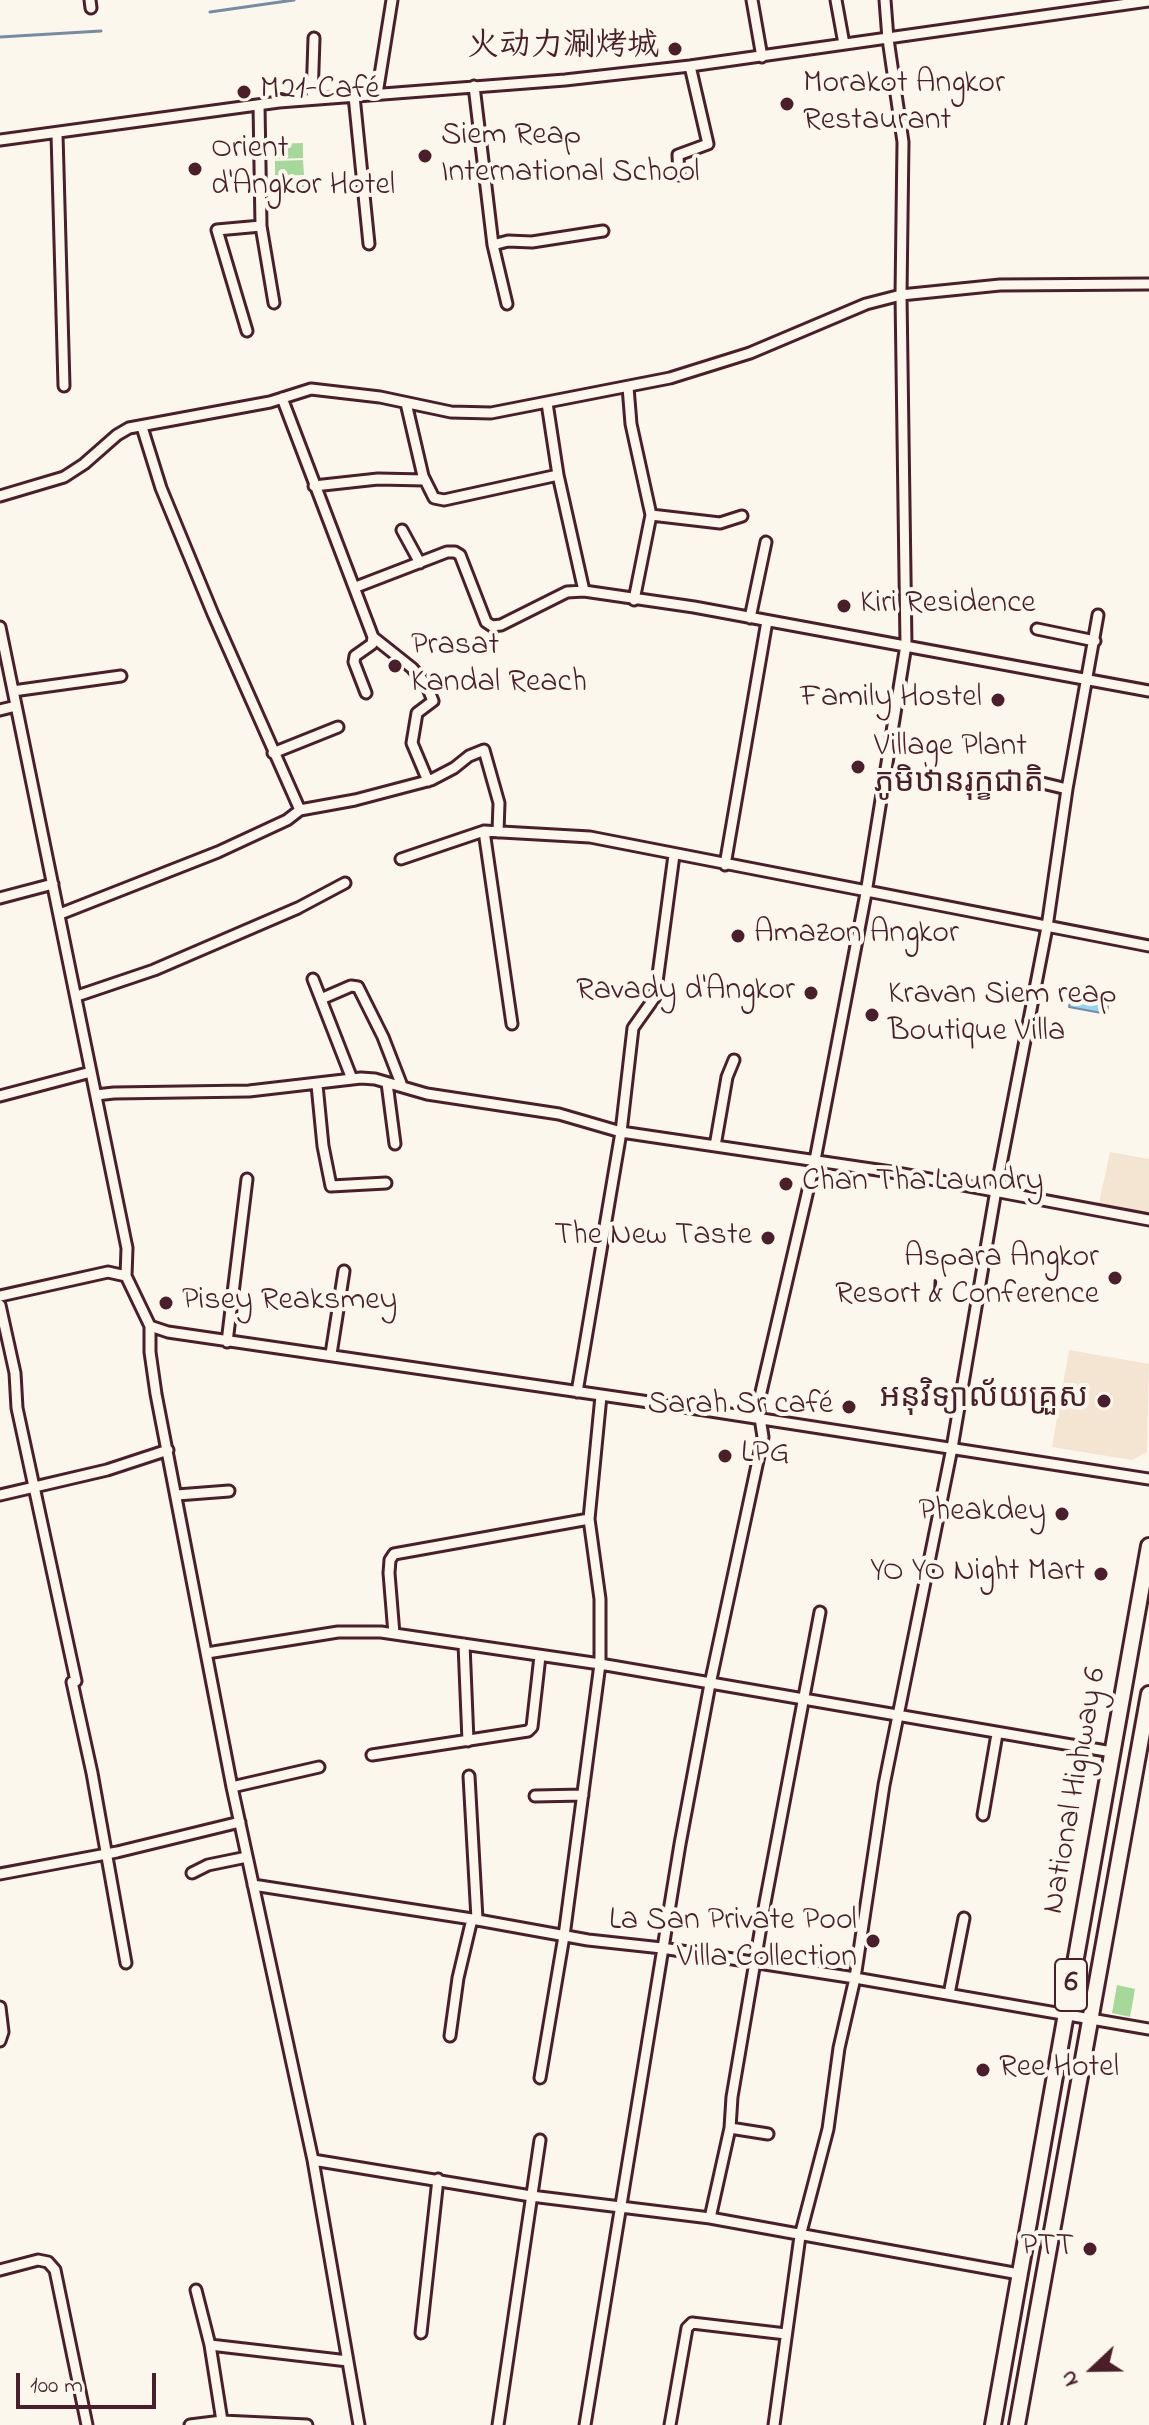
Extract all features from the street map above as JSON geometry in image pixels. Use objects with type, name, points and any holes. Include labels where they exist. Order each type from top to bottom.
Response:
[{"type":"highway","name":"National Highway 6","points":[[993,2425],[1149,1546]]},
{"type":"highway","name":"National Highway 6","points":[[1017,2425],[1089,2019],[1143,1762],[1149,1694]]},
{"type":"street","points":[[377,94],[392,0]]},
{"type":"street","points":[[752,0],[762,57]]},
{"type":"street","points":[[836,0],[844,44]]},
{"type":"street","points":[[585,2425],[662,1948],[710,1684],[763,1437],[758,1405],[815,1160],[866,893],[906,645],[901,295],[903,142],[885,0]]},
{"type":"street","points":[[0,140],[312,99],[565,80],[690,66],[1149,1]]},
{"type":"street","points":[[312,99],[314,38]]},
{"type":"street","points":[[679,175],[677,157],[680,153],[708,144],[690,66]]},
{"type":"street","points":[[474,86],[493,245],[507,304]]},
{"type":"street","points":[[354,96],[369,244]]},
{"type":"street","points":[[259,105],[261,226],[274,303]]},
{"type":"street","points":[[57,134],[64,386]]},
{"type":"street","points":[[247,331],[217,230],[261,226]]},
{"type":"street","points":[[493,245],[603,231]]},
{"type":"street","points":[[0,496],[64,477],[129,428],[282,398],[311,389],[380,397],[476,414],[670,378],[750,353],[866,304],[901,295],[1000,285],[1149,284]]},
{"type":"street","points":[[628,387],[631,424],[651,515],[634,600]]},
{"type":"street","points":[[282,398],[373,637],[372,644],[355,656],[354,662],[366,693]]},
{"type":"street","points":[[406,403],[425,480],[434,498],[444,500],[558,475]]},
{"type":"street","points":[[547,403],[558,475],[584,591]]},
{"type":"street","points":[[142,427],[161,488],[300,810]]},
{"type":"street","points":[[314,486],[378,479],[425,480]]},
{"type":"street","points":[[651,515],[720,523],[742,516]]},
{"type":"street","points":[[402,530],[420,563]]},
{"type":"street","points":[[750,618],[766,542]]},
{"type":"street","points":[[356,587],[447,552],[460,555],[486,622],[492,626],[501,625],[567,592],[584,591],[694,607],[1149,691]]},
{"type":"street","points":[[774,2425],[800,2236],[828,2129],[884,1785],[952,1448],[996,1190],[1047,927],[1067,789],[1098,615]]},
{"type":"street","points":[[725,865],[767,621]]},
{"type":"street","points":[[0,627],[127,1248],[126,1276],[150,1326],[150,1352],[232,1787],[313,2160],[359,2425]]},
{"type":"street","points":[[1037,629],[1095,641]]},
{"type":"street","points":[[373,637],[412,668],[426,684],[433,701],[417,713],[412,743],[428,781]]},
{"type":"street","points":[[13,691],[121,676]]},
{"type":"street","points":[[0,710],[16,706]]},
{"type":"street","points":[[273,753],[338,727]]},
{"type":"street","points":[[60,914],[218,852],[287,820],[300,810],[355,800],[428,781],[484,750],[499,803],[498,832]]},
{"type":"street","points":[[986,788],[1009,775],[1067,789]]},
{"type":"street","points":[[484,831],[512,1024]]},
{"type":"street","points":[[401,859],[484,831],[590,837],[1149,946]]},
{"type":"street","points":[[577,1392],[621,1132],[633,1028],[655,997],[674,855]]},
{"type":"street","points":[[77,996],[154,970],[298,908],[345,883]]},
{"type":"street","points":[[0,898],[53,884]]},
{"type":"street","points":[[313,979],[352,1079]]},
{"type":"street","points":[[321,999],[351,986],[358,987],[383,1037],[402,1086]]},
{"type":"street","points":[[715,1146],[727,1077],[734,1060]]},
{"type":"street","points":[[0,1096],[91,1072]]},
{"type":"street","points":[[96,1095],[249,1091],[375,1079],[427,1094],[559,1114],[621,1132],[996,1190],[1149,1220]]},
{"type":"street","points":[[387,1083],[395,1144]]},
{"type":"street","points":[[317,1085],[323,1146],[331,1186],[386,1183]]},
{"type":"street","points":[[227,1342],[247,1179]]},
{"type":"street","points":[[331,1354],[344,1271]]},
{"type":"street","points":[[0,1296],[98,1273],[126,1276]]},
{"type":"street","points":[[0,1305],[15,1373],[17,1408],[74,1681],[126,1963]]},
{"type":"street","points":[[150,1326],[227,1342],[331,1354],[1149,1479]]},
{"type":"street","points":[[540,2078],[564,1936],[600,1664],[600,1599],[589,1519],[601,1396]]},
{"type":"street","points":[[0,1495],[107,1470],[168,1450]]},
{"type":"street","points":[[177,1495],[229,1491]]},
{"type":"street","points":[[394,1634],[389,1573],[394,1554],[589,1519]]},
{"type":"street","points":[[710,2218],[730,2128],[732,2097],[820,1612]]},
{"type":"street","points":[[207,1653],[338,1632],[367,1631],[600,1664],[1112,1752]]},
{"type":"street","points":[[464,1644],[468,1741]]},
{"type":"street","points":[[372,1755],[530,1730],[540,1656]]},
{"type":"street","points":[[983,1815],[997,1734]]},
{"type":"street","points":[[232,1787],[319,1767]]},
{"type":"street","points":[[450,2036],[458,1978],[475,1919],[469,1776]]},
{"type":"street","points":[[535,1796],[583,1795]]},
{"type":"street","points":[[0,1874],[240,1822]]},
{"type":"street","points":[[192,1873],[208,1865],[247,1857]]},
{"type":"street","points":[[253,1885],[564,1936],[756,1962],[1149,2029]]},
{"type":"street","points":[[949,1994],[964,1918]]},
{"type":"street","points":[[0,2007],[3,2032],[0,2041]]},
{"type":"street","points":[[730,2128],[768,2134]]},
{"type":"street","points":[[498,2425],[540,2140]]},
{"type":"street","points":[[313,2160],[531,2196],[710,2218],[1019,2274]]},
{"type":"street","points":[[421,2333],[438,2179]]},
{"type":"street","points":[[0,2270],[38,2260],[48,2262],[55,2270],[87,2425]]},
{"type":"street","points":[[196,2290],[210,2345],[222,2421]]},
{"type":"street","points":[[670,2425],[687,2328],[692,2323],[786,2334]]},
{"type":"street","points":[[210,2345],[348,2361]]},
{"type":"street","points":[[190,2425],[222,2421],[307,2425]]},
{"type":"shaded area","points":[[1110,1152],[1149,1159],[1149,1218],[1098,1208]]},
{"type":"shaded area","name":"អនុវិទ្យាល័យគ្រួស","points":[[1069,1350],[1149,1364],[1147,1452],[1132,1460],[1052,1447]]},
{"type":"green space","points":[[303,143],[303,158],[275,159],[274,144]]},
{"type":"green space","points":[[303,160],[304,175],[275,176],[275,161]]},
{"type":"green space","points":[[304,178],[304,193],[276,194],[275,179]]},
{"type":"green space","points":[[1117,1985],[1135,1989],[1130,2017],[1112,2013]]},
{"type":"water","points":[[1088,994],[1094,995],[1097,1003],[1108,1005],[1107,1014],[1069,1007],[1071,998],[1083,1001]]},
{"type":"waterway","points":[[210,12],[294,0]]},
{"type":"waterway","points":[[0,37],[101,31]]},
{"type":"place","name":"火动力涮烤城","points":[[675,49]]},
{"type":"place","name":"M21-Café","points":[[244,92]]},
{"type":"place","name":"Morakot Angkor Restaurant","points":[[787,104]]},
{"type":"place","name":"Siem Reap International School","points":[[425,156]]},
{"type":"place","name":"Orient d'Angkor Hotel","points":[[195,169]]},
{"type":"place","name":"Kiri Residence","points":[[844,606]]},
{"type":"place","name":"Prasat Kandal Reach","points":[[395,666]]},
{"type":"place","name":"Family Hostel","points":[[998,700]]},
{"type":"place","name":"Village Plant ភូមិឋានរុក្ខជាតិ","points":[[858,767]]},
{"type":"place","name":"Amazon Angkor","points":[[738,936]]},
{"type":"place","name":"Ravady d'Angkor","points":[[811,993]]},
{"type":"place","name":"Kravan Siem reap Boutique Villa","points":[[872,1015]]},
{"type":"place","name":"Chan Tha Laundry","points":[[786,1184]]},
{"type":"place","name":"The New Taste","points":[[768,1238]]},
{"type":"place","name":"Aspara Angkor Resort & Conference","points":[[1115,1278]]},
{"type":"place","name":"Pisey Reaksmey","points":[[166,1303]]},
{"type":"place","name":"អនុវិទ្យាល័យគ្រួស","points":[[1104,1401]]},
{"type":"place","name":"Sarah Sr café","points":[[849,1407]]},
{"type":"place","name":"LPG","points":[[725,1456]]},
{"type":"place","name":"Pheakdey","points":[[1062,1514]]},
{"type":"place","name":"YO YO Night Mart","points":[[1101,1574]]},
{"type":"place","name":"La San Private Pool Villa Collection","points":[[873,1941]]},
{"type":"place","name":"Ree Hotel","points":[[983,2070]]},
{"type":"place","name":"PTT","points":[[1090,2249]]}]
